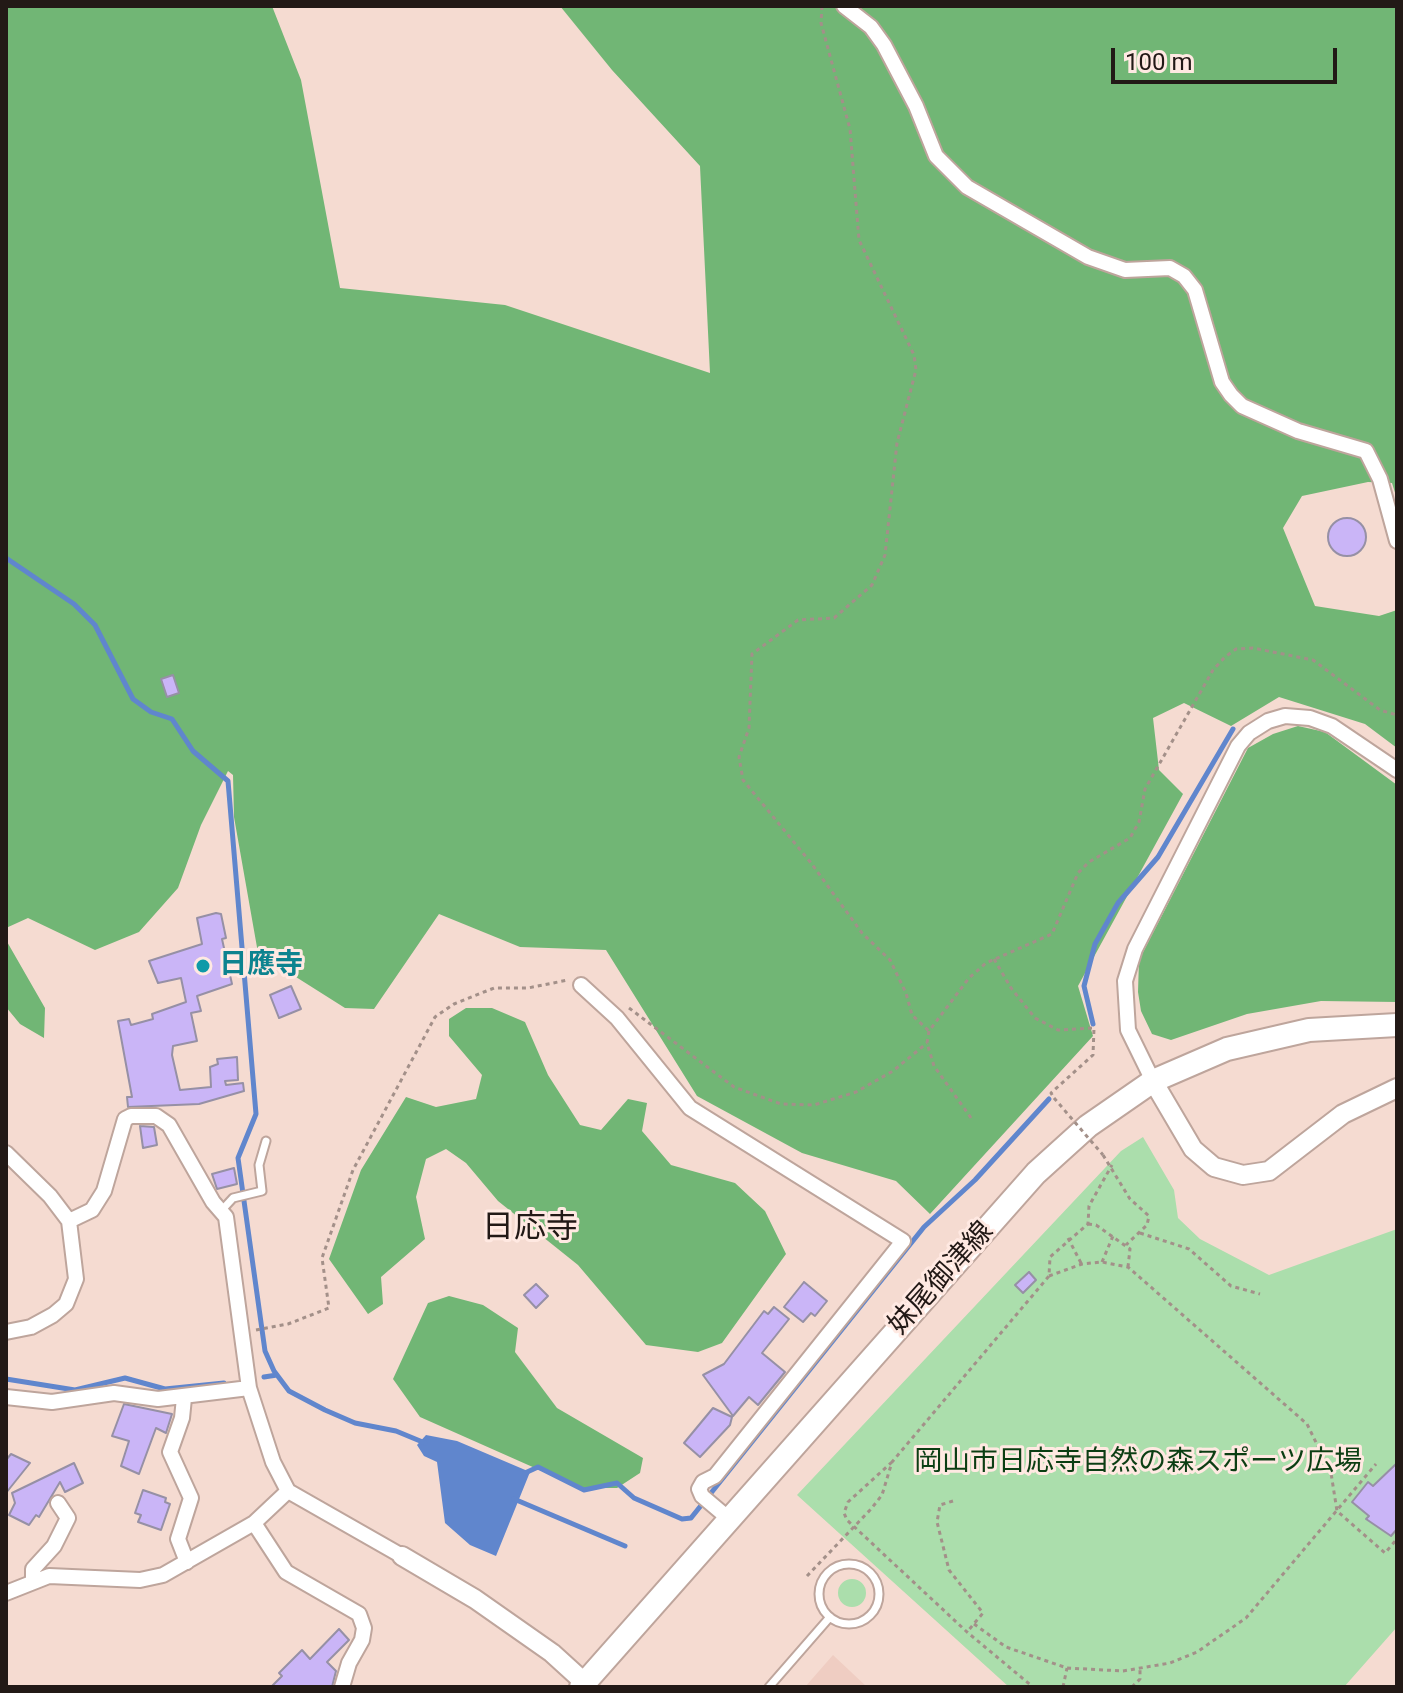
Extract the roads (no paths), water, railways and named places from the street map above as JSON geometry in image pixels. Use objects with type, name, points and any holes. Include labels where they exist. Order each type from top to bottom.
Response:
[{"type":"main road","name":"妹尾御津線","points":[[585,1686],[728,1518],[1059,1149],[1153,1081],[1227,1049],[1279,1035],[1338,1026],[1397,1025]]},
{"type":"main road","points":[[1153,1081],[1193,1149],[1214,1167],[1243,1175],[1257,1175],[1281,1164],[1343,1114],[1397,1088]]},
{"type":"main road","points":[[402,1556],[521,1630],[585,1686]]},
{"type":"street","points":[[844,6],[871,27],[884,45],[916,106],[936,156],[967,187],[1088,257],[1125,270],[1170,268],[1184,276],[1195,290],[1222,382],[1231,395],[1242,406],[1298,431],[1366,451],[1380,479],[1397,541]]},
{"type":"street","points":[[1153,1081],[1128,1030],[1125,981],[1135,949],[1238,746],[1249,733],[1268,721],[1285,716],[1310,718],[1332,726],[1397,770]]},
{"type":"street","points":[[581,985],[617,1018],[690,1108],[903,1241],[715,1476],[703,1482],[699,1489],[706,1500],[728,1518]]},
{"type":"street","points":[[69,1221],[83,1217],[92,1210],[104,1191],[120,1130],[131,1116],[156,1116],[169,1125],[226,1217],[249,1388],[273,1462],[288,1491],[402,1556]]},
{"type":"street","points":[[6,1153],[50,1196],[69,1221],[76,1279],[70,1296],[43,1322],[6,1332]]},
{"type":"street","points":[[6,1397],[52,1402],[114,1393],[158,1399],[249,1388]]},
{"type":"street","points":[[184,1398],[182,1418],[170,1452],[191,1498],[178,1539],[187,1562]]},
{"type":"street","points":[[6,1593],[49,1576],[140,1580],[163,1575],[254,1523],[288,1491]]},
{"type":"street","points":[[33,1580],[33,1569],[54,1546],[68,1518],[58,1503]]},
{"type":"street","points":[[254,1523],[286,1572],[359,1614],[364,1628],[362,1640],[349,1663],[342,1687]]},
{"type":"lane","points":[[221,1211],[243,1196],[262,1191],[259,1165],[266,1141]]},
{"type":"lane","points":[[848,1564],[868,1570],[878,1586],[878,1604],[873,1613],[857,1623],[848,1624],[830,1617],[820,1600],[823,1580],[838,1566],[848,1564]]},
{"type":"lane","points":[[769,1687],[830,1617]]},
{"type":"water","points":[[426,1435],[457,1441],[530,1472],[496,1556],[470,1545],[445,1523],[437,1462],[424,1456],[417,1445]]},
{"type":"waterway","points":[[6,558],[74,604],[95,625],[133,699],[151,712],[172,719],[193,751],[228,781],[256,1114],[238,1158],[265,1351],[274,1371],[289,1391],[325,1410],[355,1423],[396,1431],[425,1443]]},
{"type":"waterway","points":[[1093,1024],[1084,986],[1095,944],[1118,903],[1158,857],[1233,729]]},
{"type":"waterway","points":[[525,1473],[538,1467],[584,1490],[617,1483],[634,1498],[682,1519],[691,1518],[924,1227],[975,1180],[1049,1099]]},
{"type":"waterway","points":[[264,1377],[277,1375]]},
{"type":"waterway","points":[[6,1379],[75,1390],[125,1378],[165,1389],[224,1383]]},
{"type":"waterway","points":[[514,1499],[625,1546]]},
{"type":"place","name":"日應寺","points":[[203,966]]},
{"type":"district","name":"日応寺","points":[[530,1229]]},
{"type":"park label","name":"岡山市日応寺自然の森スポーツ広場","points":[[1138,1463]]}]
